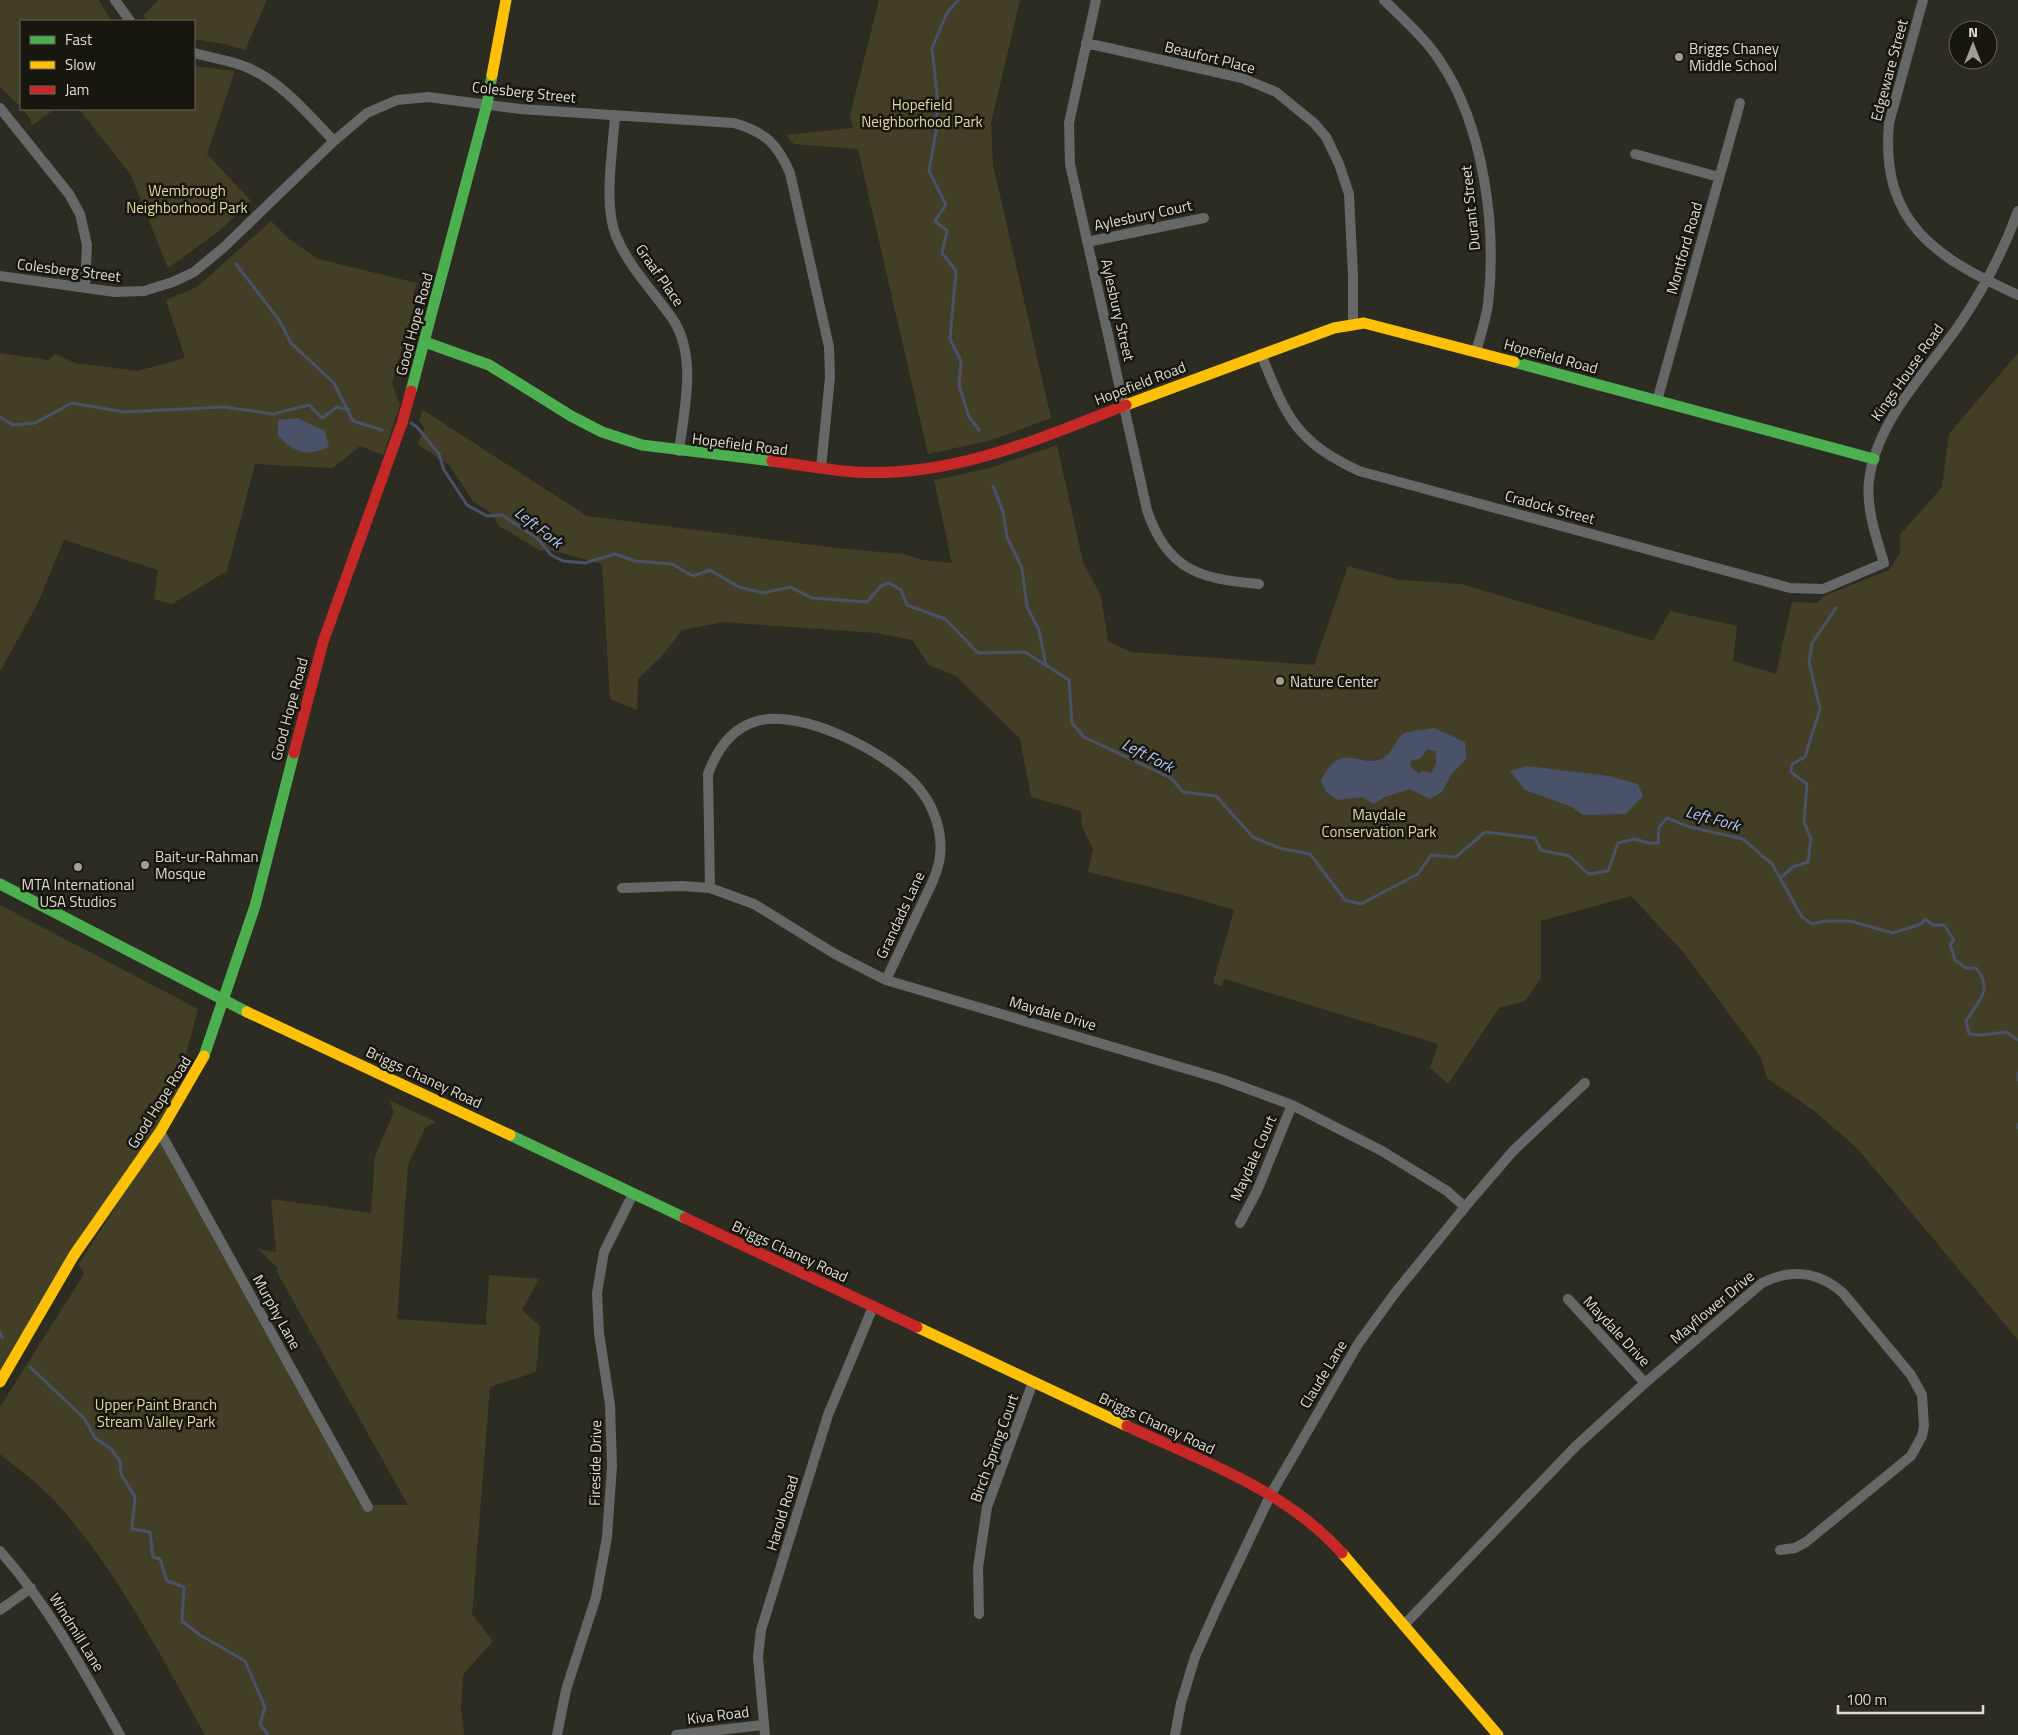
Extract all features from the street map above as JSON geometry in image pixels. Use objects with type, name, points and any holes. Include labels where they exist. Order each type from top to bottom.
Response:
[{"type":"street","points":[[115,0],[129,20]]},
{"type":"street","name":"Good Hope Road","points":[[0,1382],[17,1356],[74,1255],[160,1132],[206,1053],[222,1000],[255,906],[323,642],[402,423],[425,342],[486,104],[506,0]]},
{"type":"street","name":"Aylesbury Street","points":[[1096,0],[1069,123],[1070,164],[1147,510],[1153,530],[1181,564],[1201,576],[1222,581],[1260,584]]},
{"type":"street","name":"Durant Street","points":[[1384,0],[1416,31],[1441,62],[1463,103],[1477,143],[1487,194],[1490,275],[1488,306],[1476,352]]},
{"type":"street","name":"Edgeware Street","points":[[1924,0],[1889,123],[1887,143],[1889,174],[1899,204],[1920,235],[1944,255],[1986,280],[2018,295]]},
{"type":"street","name":"Beaufort Place","points":[[1086,43],[1242,78],[1276,92],[1314,123],[1326,137],[1339,164],[1349,194],[1354,275],[1354,325]]},
{"type":"street","points":[[195,53],[245,66],[265,76],[285,92],[334,141]]},
{"type":"street","name":"Colesberg Street","points":[[0,276],[115,292],[144,291],[173,282],[194,272],[223,248],[334,141],[367,113],[397,100],[428,96],[520,109],[734,123],[754,129],[769,140],[782,153],[790,173],[829,347],[830,377],[821,468]]},
{"type":"street","name":"Montford Road","points":[[1657,401],[1740,103]]},
{"type":"street","points":[[0,108],[69,194],[80,214],[87,245],[85,288]]},
{"type":"street","name":"Graaf Place","points":[[615,115],[610,194],[611,214],[616,235],[632,265],[672,318],[684,347],[688,377],[679,451]]},
{"type":"street","points":[[1635,154],[1719,177]]},
{"type":"street","name":"Kings House Road","points":[[1884,562],[1873,524],[1869,482],[1880,438],[1892,418],[1958,326],[1986,280],[2006,245],[2018,211]]},
{"type":"street","name":"Aylesbury Court","points":[[1087,242],[1204,218]]},
{"type":"street","name":"Hopefield Road","points":[[425,342],[489,365],[571,416],[602,432],[642,445],[821,468],[886,472],[947,466],[1009,450],[1261,354],[1334,328],[1364,323],[1390,328],[1874,459]]},
{"type":"street","name":"Cradock Street","points":[[1261,354],[1282,408],[1297,428],[1317,448],[1332,459],[1359,471],[1790,588],[1823,589],[1884,562]]},
{"type":"street","name":"Grandads Lane","points":[[710,888],[708,774],[713,760],[728,738],[754,722],[774,719],[815,726],[855,741],[886,759],[917,786],[935,815],[940,835],[940,855],[936,876],[886,980]]},
{"type":"street","name":"Briggs Chaney Road","points":[[0,884],[222,1000],[386,1075],[633,1194],[1271,1494],[1302,1515],[1328,1538],[1405,1624],[1498,1735]]},
{"type":"street","name":"Maydale Drive","points":[[622,888],[682,886],[710,888],[754,904],[835,954],[886,980],[1221,1079],[1292,1105],[1382,1151],[1447,1191],[1465,1207]]},
{"type":"street","name":"Claude Lane","points":[[1175,1735],[1181,1704],[1194,1657],[1271,1494],[1358,1344],[1395,1293],[1465,1207],[1514,1151],[1585,1083]]},
{"type":"street","name":"Maydale Court","points":[[1240,1223],[1257,1191],[1292,1105]]},
{"type":"street","name":"Murphy Lane","points":[[160,1132],[368,1507]]},
{"type":"street","name":"Fireside Drive","points":[[557,1735],[566,1690],[596,1597],[607,1537],[612,1466],[610,1405],[599,1333],[597,1293],[604,1252],[633,1194]]},
{"type":"street","name":"Mayflower Drive","points":[[1405,1624],[1576,1446],[1645,1383],[1762,1283],[1776,1276],[1790,1273],[1816,1276],[1832,1283],[1843,1293],[1911,1375],[1922,1395],[1924,1426],[1922,1436],[1911,1456],[1806,1542],[1795,1548],[1780,1550]]},
{"type":"street","name":"Maydale Drive","points":[[1568,1299],[1645,1383]]},
{"type":"street","name":"Harold Road","points":[[764,1730],[758,1657],[762,1630],[828,1415],[873,1307]]},
{"type":"street","name":"Birch Spring Court","points":[[979,1614],[978,1568],[988,1507],[1033,1382]]},
{"type":"street","name":"Windmill Lane","points":[[0,1551],[31,1588],[61,1632],[120,1735]]},
{"type":"street","points":[[0,1610],[31,1588]]},
{"type":"street","name":"Kiva Road","points":[[676,1735],[764,1730]]},
{"type":"green space","points":[[0,0],[99,0],[110,20],[20,20],[20,106],[0,87]]},
{"type":"green space","points":[[158,0],[267,0],[245,50],[195,39],[195,20],[148,20],[143,16]]},
{"type":"green space","name":"Hopefield Neighborhood Park","points":[[879,0],[1020,0],[991,123],[993,165],[1051,418],[992,440],[928,454],[858,149],[794,144],[786,135],[853,128],[850,115]]},
{"type":"green space","name":"Wembrough Neighborhood Park","points":[[195,66],[235,71],[207,154],[251,201],[218,232],[168,268],[131,175],[80,110],[195,110]]},
{"type":"green space","points":[[23,110],[54,110],[31,126],[31,120]]},
{"type":"green space","points":[[271,221],[289,239],[318,259],[417,283],[413,294],[417,296],[392,384],[400,405],[383,455],[360,446],[333,468],[255,464],[227,571],[172,604],[154,599],[158,570],[64,540],[37,605],[0,671],[0,353],[48,360],[56,354],[75,363],[137,371],[185,358],[166,300],[197,287]]},
{"type":"green space","name":"Maydale Conservation Park","points":[[2018,353],[2018,1340],[1858,1149],[1817,1113],[1767,1078],[1760,1056],[1685,954],[1631,896],[1541,921],[1541,978],[1525,1001],[1499,1008],[1448,1084],[1430,1068],[1438,1044],[1224,979],[1222,986],[1213,983],[1234,910],[1187,896],[1088,872],[1093,849],[1082,827],[1081,811],[1031,797],[1020,739],[956,676],[929,665],[912,640],[877,633],[724,622],[682,630],[662,656],[638,679],[637,710],[610,699],[602,564],[547,549],[541,551],[499,526],[491,513],[473,501],[449,465],[417,444],[425,429],[419,420],[423,410],[587,516],[845,549],[904,554],[922,560],[952,563],[934,480],[987,469],[1057,445],[1083,562],[1101,596],[1108,641],[1131,652],[1314,665],[1348,566],[1400,580],[1461,584],[1653,641],[1670,611],[1737,626],[1733,661],[1776,674],[1792,602],[1817,603],[1824,596],[1889,570],[1900,553],[1900,535],[1942,487],[1949,434]]},
{"type":"green space","points":[[0,905],[198,1009],[183,1066],[172,1084],[182,1089],[0,1374]]},
{"type":"green space","name":"Upper Paint Branch Stream Valley Park","points":[[389,1100],[436,1122],[425,1128],[408,1165],[397,1319],[486,1325],[489,1275],[539,1279],[522,1310],[540,1326],[536,1372],[490,1387],[472,1614],[493,1641],[463,1675],[461,1708],[464,1735],[205,1735],[136,1614],[98,1555],[55,1501],[0,1454],[0,1407],[84,1274],[79,1264],[159,1139],[361,1505],[408,1505],[278,1274],[277,1267],[258,1249],[276,1252],[271,1199],[371,1213],[375,1156],[394,1112]]},
{"type":"water","points":[[297,418],[325,431],[329,447],[313,452],[301,452],[278,436],[278,420]]},
{"type":"water","points":[[1434,728],[1465,742],[1466,759],[1451,775],[1442,792],[1430,799],[1410,789],[1385,797],[1374,804],[1362,797],[1338,800],[1327,793],[1321,781],[1329,767],[1337,760],[1353,758],[1369,761],[1377,760],[1388,754],[1403,734]],"holes":[[[1428,749],[1436,752],[1436,763],[1431,773],[1422,771],[1419,774],[1410,766],[1412,760],[1420,759]]]},
{"type":"water","points":[[1527,766],[1609,776],[1638,784],[1643,796],[1626,814],[1583,815],[1572,807],[1525,790],[1510,771]]},
{"type":"waterway","points":[[958,0],[947,13],[932,48],[937,94],[937,126],[929,171],[946,205],[935,221],[947,231],[942,253],[956,271],[950,339],[961,361],[959,385],[969,417],[979,430]]},
{"type":"waterway","name":"Left Fork","points":[[236,264],[279,320],[291,343],[334,383],[353,421],[382,430]]},
{"type":"waterway","points":[[0,417],[13,425],[35,423],[72,403],[124,412],[224,407],[273,414],[309,405],[322,418],[337,407],[349,410]]},
{"type":"waterway","name":"Left Fork","points":[[411,423],[417,427],[439,454],[444,470],[467,505],[487,516],[502,515],[538,539],[551,555],[563,561],[585,563],[615,554],[635,561],[672,564],[693,576],[710,570],[739,587],[763,593],[790,587],[812,598],[867,602],[881,586],[889,583],[901,590],[907,605],[945,619],[978,653],[1025,652],[1069,680],[1072,723],[1084,737],[1171,778],[1183,792],[1216,796],[1253,837],[1279,848],[1310,854],[1345,900],[1361,904],[1418,874],[1431,855],[1456,857],[1485,832],[1535,838],[1541,850],[1569,856],[1589,874],[1608,871],[1618,843],[1635,839],[1648,843],[1658,843],[1659,827],[1667,818],[1690,827],[1743,839],[1772,864],[1802,917],[1812,924],[1825,921],[1850,921],[1893,933],[1921,924],[1925,919],[1933,925],[1944,925],[1954,940],[1950,944],[1955,960],[1966,968],[1976,968],[1984,983],[1983,995],[1966,1021],[1969,1034],[1982,1035],[2006,1032],[2018,1040]]},
{"type":"waterway","points":[[993,486],[1003,512],[1007,537],[1022,568],[1027,607],[1039,630],[1046,665]]},
{"type":"waterway","points":[[1780,878],[1793,867],[1808,862],[1811,839],[1804,822],[1807,784],[1791,772],[1792,764],[1805,757],[1820,709],[1809,662],[1812,643],[1836,608]]},
{"type":"waterway","name":"Left Fork","points":[[2018,1073],[2018,1080]]},
{"type":"waterway","points":[[0,1332],[2,1338]]},
{"type":"waterway","points":[[30,1367],[84,1418],[95,1438],[111,1449],[120,1461],[121,1474],[135,1497],[132,1529],[150,1532],[153,1557],[160,1559],[167,1581],[184,1587],[182,1621],[200,1635],[245,1661],[265,1707],[260,1724],[268,1735]]},
{"type":"traffic: fast","points":[[411,391],[487,104],[492,75]]},
{"type":"traffic: fast","points":[[425,342],[489,365],[571,416],[602,432],[642,445],[772,461]]},
{"type":"traffic: fast","points":[[1514,362],[1874,459]]},
{"type":"traffic: fast","points":[[204,1056],[255,906],[294,753]]},
{"type":"traffic: fast","points":[[0,884],[247,1012]]},
{"type":"traffic: fast","points":[[510,1135],[685,1218]]},
{"type":"traffic: slow","points":[[492,75],[506,0]]},
{"type":"traffic: slow","points":[[1126,405],[1334,328],[1364,323],[1514,362]]},
{"type":"traffic: slow","points":[[247,1012],[510,1135]]},
{"type":"traffic: slow","points":[[0,1382],[74,1255],[160,1132],[204,1056]]},
{"type":"traffic: slow","points":[[917,1327],[1127,1426]]},
{"type":"traffic: slow","points":[[1342,1553],[1498,1735]]},
{"type":"traffic: jam","points":[[294,753],[323,642],[402,423],[411,391]]},
{"type":"traffic: jam","points":[[772,461],[855,472],[891,472],[926,469],[960,462],[1027,443],[1126,405]]},
{"type":"traffic: jam","points":[[685,1218],[917,1327]]},
{"type":"traffic: jam","points":[[1127,1426],[1213,1465],[1269,1494],[1320,1531],[1342,1553]]},
{"type":"place","name":"Briggs Chaney Middle School","points":[[1679,57]]},
{"type":"place","name":"Nature Center","points":[[1280,681]]},
{"type":"place","name":"Bait-ur-Rahman Mosque","points":[[145,865]]},
{"type":"place","name":"MTA International USA Studios","points":[[78,867]]}]
